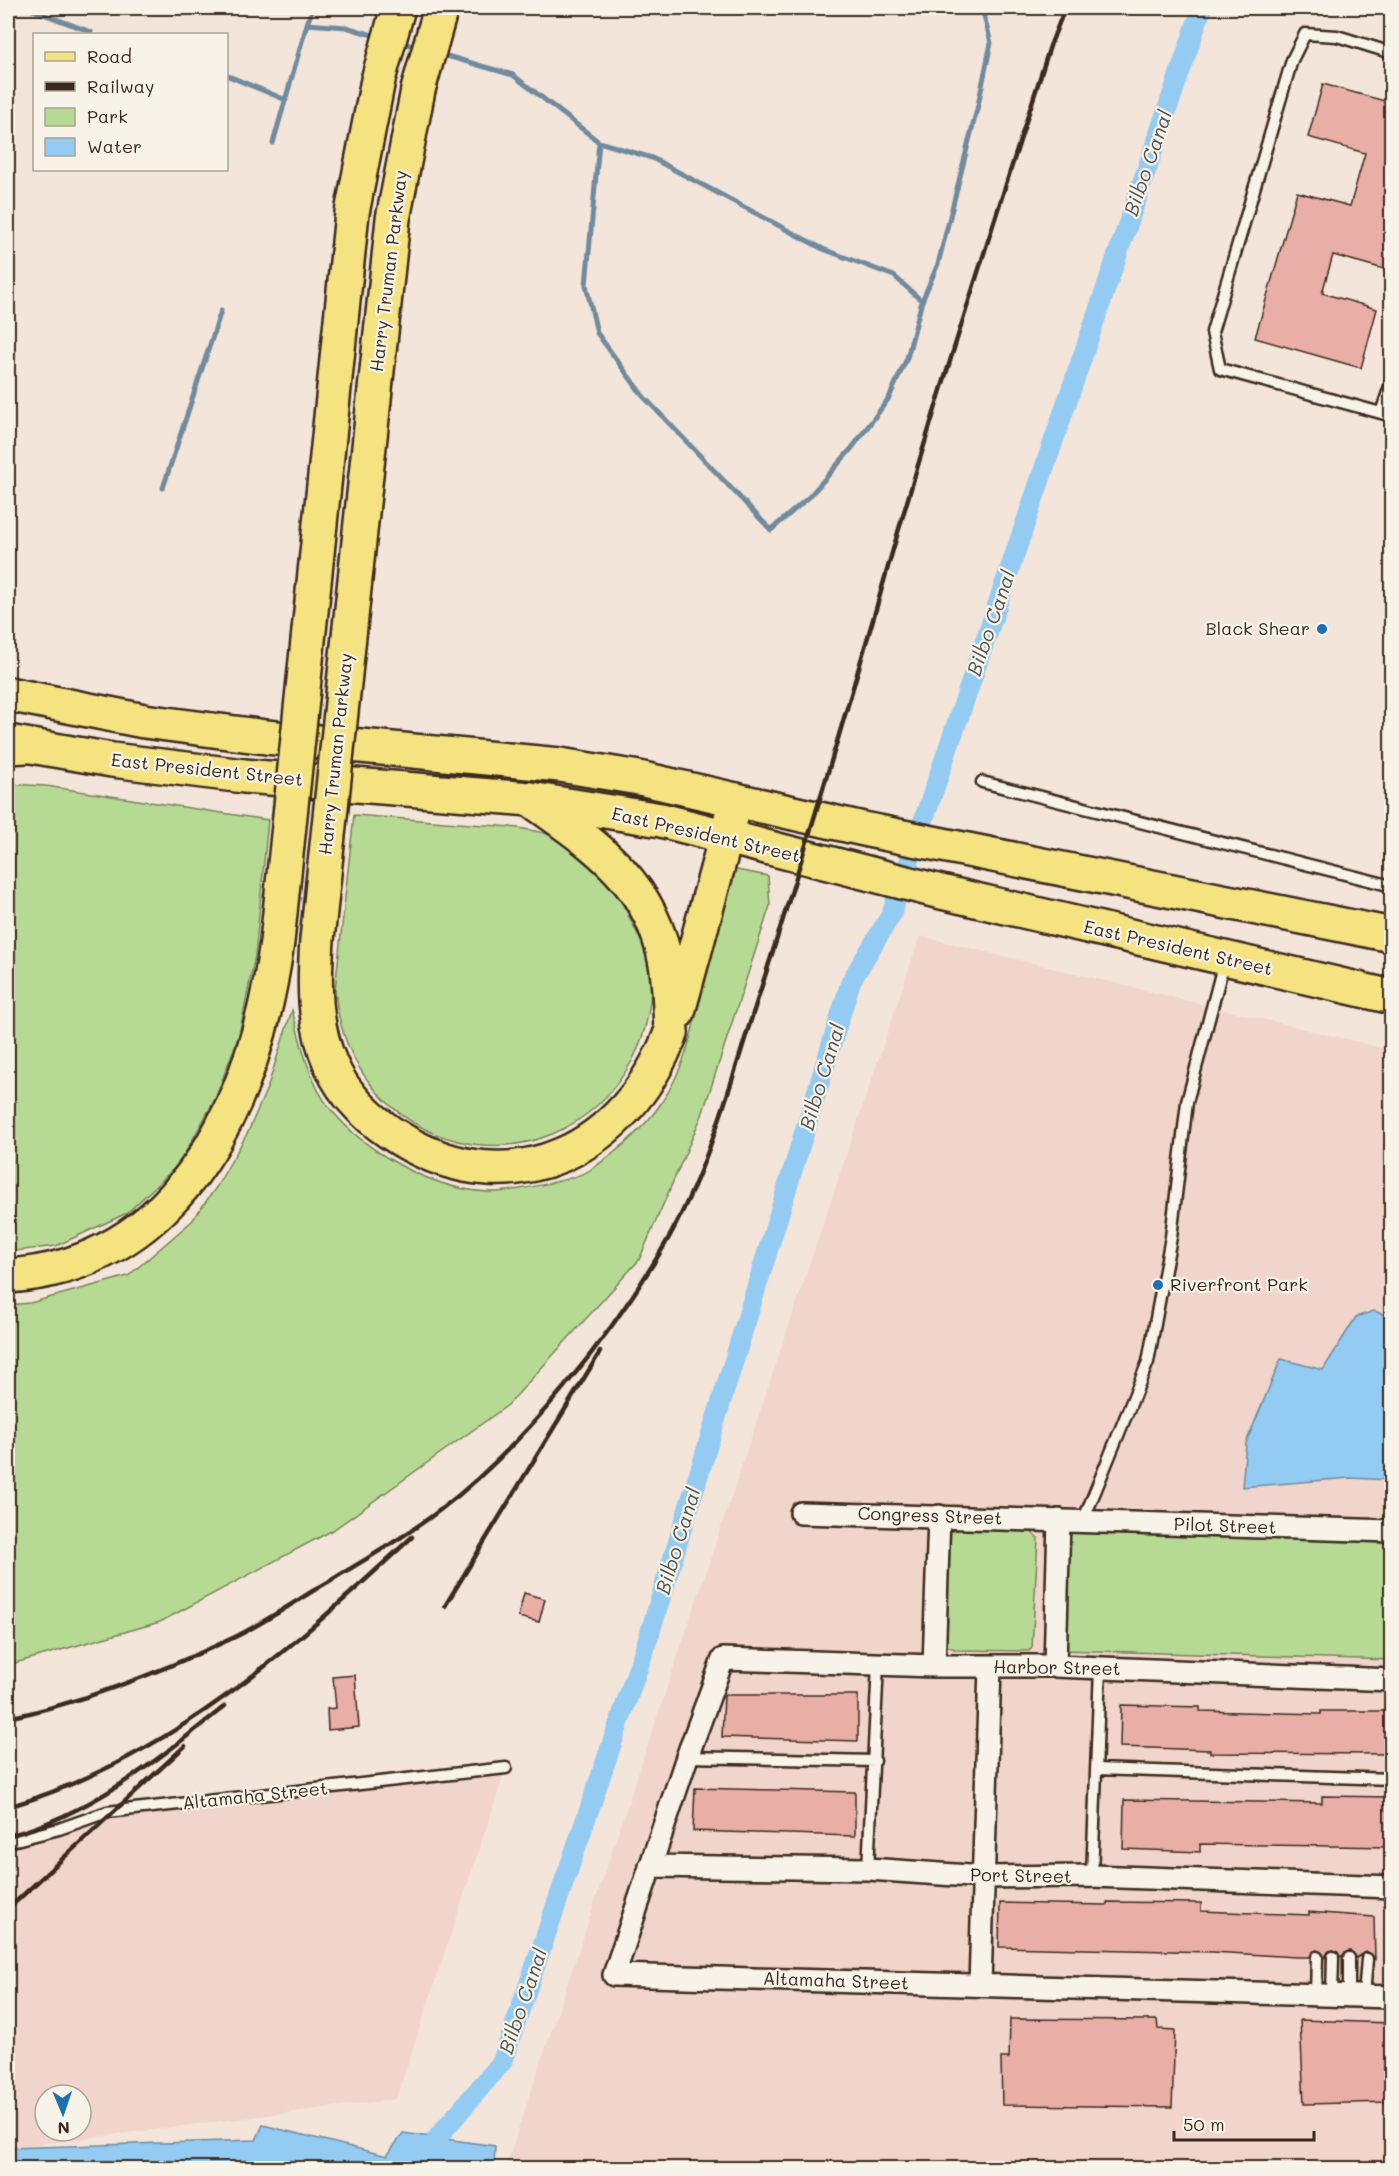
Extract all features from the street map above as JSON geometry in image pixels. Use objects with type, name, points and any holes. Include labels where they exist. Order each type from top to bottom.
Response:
[{"type":"main road","points":[[8,1276],[49,1268],[103,1249],[144,1224],[170,1202],[193,1176],[211,1148],[237,1096],[254,1052],[272,981],[277,942],[352,213],[373,102],[398,8]]},
{"type":"main road","name":"Harry Truman Parkway","points":[[441,8],[404,153],[387,270],[317,940],[314,990],[320,1034],[341,1083],[362,1108],[388,1132],[415,1148],[464,1166],[498,1168],[543,1163],[574,1150],[606,1128],[644,1088],[659,1063],[671,1033],[736,800]]},
{"type":"main road","points":[[8,694],[144,721],[244,734],[560,765],[639,778],[948,846],[1392,935]]},
{"type":"main road","name":"East President Street","points":[[14,745],[244,776],[530,800],[661,820],[937,891],[1392,998]]},
{"type":"main road","points":[[530,800],[594,845],[637,890],[651,915],[662,947],[668,987],[671,1033]]},
{"type":"street","name":"Congress Street","points":[[801,1513],[1059,1520]]},
{"type":"street","points":[[934,1666],[939,1516]]},
{"type":"street","name":"Pilot Street","points":[[1059,1520],[1392,1531]]},
{"type":"street","points":[[1054,1666],[1059,1520]]},
{"type":"street","name":"Harbor Street","points":[[723,1659],[934,1666],[1054,1666],[1392,1680]]},
{"type":"street","name":"Altamaha Street","points":[[723,1659],[687,1756],[614,1975],[1392,1996]]},
{"type":"street","points":[[980,1985],[990,1667]]},
{"type":"street","name":"Port Street","points":[[650,1866],[868,1869],[984,1877],[1092,1876],[1392,1887]]},
{"type":"lane","points":[[1392,53],[1337,36],[1305,34],[1292,60],[1212,332],[1220,369],[1386,414],[1392,380]]},
{"type":"lane","points":[[982,782],[1392,886]]},
{"type":"lane","points":[[1083,1521],[1148,1362],[1171,1237],[1187,1102],[1224,958]]},
{"type":"lane","points":[[868,1869],[878,1664]]},
{"type":"lane","points":[[1092,1876],[1100,1668]]},
{"type":"lane","points":[[687,1756],[875,1761]]},
{"type":"lane","name":"Altamaha Street","points":[[8,1842],[59,1829],[107,1812],[506,1768]]},
{"type":"lane","points":[[1096,1769],[1392,1779]]},
{"type":"lane","points":[[1317,1957],[1340,1995]]},
{"type":"lane","points":[[1333,1957],[1340,1995]]},
{"type":"lane","points":[[1340,1995],[1349,1958]]},
{"type":"lane","points":[[1340,1995],[1367,1959]]},
{"type":"shaded area","points":[[920,936],[1391,1050],[1391,2168],[506,2166]]},
{"type":"shaded area","points":[[506,1768],[396,2099],[93,2137],[93,2083],[33,2083],[33,2143],[48,2143],[8,2148],[8,1831],[107,1812]]},
{"type":"green space","points":[[8,784],[46,786],[268,820],[255,956],[239,1035],[215,1099],[179,1164],[127,1213],[56,1246],[8,1252]]},
{"type":"green space","points":[[354,815],[503,826],[536,831],[570,844],[604,874],[628,913],[647,956],[651,995],[646,1024],[632,1061],[596,1106],[553,1134],[506,1145],[458,1141],[414,1123],[376,1091],[348,1046],[335,990]]},
{"type":"green space","points":[[731,869],[768,876],[770,906],[702,1115],[639,1260],[508,1405],[333,1530],[160,1622],[8,1665],[8,1305],[30,1303],[128,1276],[192,1221],[217,1186],[248,1132],[268,1086],[292,1010],[310,1073],[329,1107],[361,1139],[400,1165],[444,1184],[488,1192],[540,1185],[570,1178],[590,1170],[620,1148],[639,1130],[662,1102],[677,1074],[692,1033]]},
{"type":"green space","points":[[961,1529],[1031,1532],[1038,1538],[1032,1648],[1029,1651],[957,1650],[947,1646],[946,1542],[950,1532]]},
{"type":"green space","points":[[1071,1533],[1391,1543],[1391,1660],[1063,1650],[1065,1547]]},
{"type":"water","points":[[1374,1311],[1391,1317],[1391,1480],[1350,1478],[1242,1487],[1246,1443],[1281,1359],[1323,1370],[1356,1317]]},
{"type":"water","points":[[263,2125],[387,2156],[403,2133],[495,2146],[494,2168],[8,2168],[8,2148],[256,2140]]},
{"type":"building","points":[[1323,84],[1392,103],[1392,259],[1388,270],[1333,255],[1322,293],[1377,309],[1361,368],[1255,338],[1297,192],[1350,206],[1365,153],[1308,137]]},
{"type":"building","points":[[524,1593],[545,1599],[539,1622],[518,1617]]},
{"type":"building","points":[[355,1675],[359,1727],[328,1730],[327,1709],[336,1708],[333,1677]]},
{"type":"building","points":[[724,1695],[858,1695],[858,1741],[722,1737]]},
{"type":"building","points":[[1121,1705],[1200,1707],[1200,1711],[1321,1714],[1321,1711],[1392,1711],[1392,1754],[1210,1753],[1210,1750],[1120,1747]]},
{"type":"building","points":[[695,1788],[855,1792],[855,1836],[693,1831]]},
{"type":"building","points":[[1322,1796],[1392,1797],[1392,1847],[1200,1844],[1200,1852],[1123,1849],[1124,1800],[1322,1803]]},
{"type":"building","points":[[1107,1902],[1201,1903],[1201,1911],[1309,1915],[1309,1912],[1374,1917],[1375,1959],[1367,1952],[1356,1958],[1350,1951],[1340,1957],[1334,1950],[1329,1951],[1325,1957],[1317,1950],[1310,1957],[1296,1957],[1213,1952],[999,1947],[1000,1903],[1107,1905]]},
{"type":"building","points":[[1010,2019],[1157,2020],[1158,2029],[1175,2030],[1172,2107],[1002,2105],[1001,2058],[1009,2058]]},
{"type":"building","points":[[1300,2020],[1392,2023],[1392,2102],[1304,2104]]},
{"type":"waterway","points":[[27,8],[91,32]]},
{"type":"waterway","points":[[313,8],[307,24],[346,27],[379,37]]},
{"type":"waterway","points":[[922,301],[894,276],[823,249],[652,158],[599,142],[586,285],[597,333],[643,396],[771,530],[809,497],[852,448],[889,398],[907,358],[922,301],[938,264],[978,105],[991,43],[982,8]]},
{"type":"waterway","name":"Bilbo Canal","points":[[437,2138],[502,2062],[648,1639],[851,981],[891,915],[1202,8]]},
{"type":"waterway","points":[[273,143],[307,24]]},
{"type":"waterway","points":[[400,42],[420,48]]},
{"type":"waterway","points":[[440,54],[513,75],[599,142]]},
{"type":"waterway","points":[[228,76],[286,100]]},
{"type":"waterway","points":[[163,488],[221,311]]},
{"type":"railway","points":[[8,1718],[95,1694],[180,1662],[235,1637],[410,1531],[471,1485],[533,1423],[592,1352],[643,1280],[680,1217],[706,1157],[727,1095],[818,805],[939,397],[1050,46],[1065,8]]},
{"type":"railway","points":[[445,1606],[600,1352]]},
{"type":"railway","points":[[8,1807],[67,1786],[122,1760],[175,1730],[274,1659],[321,1620],[412,1537]]},
{"type":"railway","points":[[8,1836],[38,1827],[95,1800],[149,1765],[225,1706]]},
{"type":"railway","points":[[8,1909],[185,1746]]},
{"type":"place","name":"Black Shear","points":[[1322,629]]},
{"type":"place","name":"Riverfront Park","points":[[1158,1285]]}]
